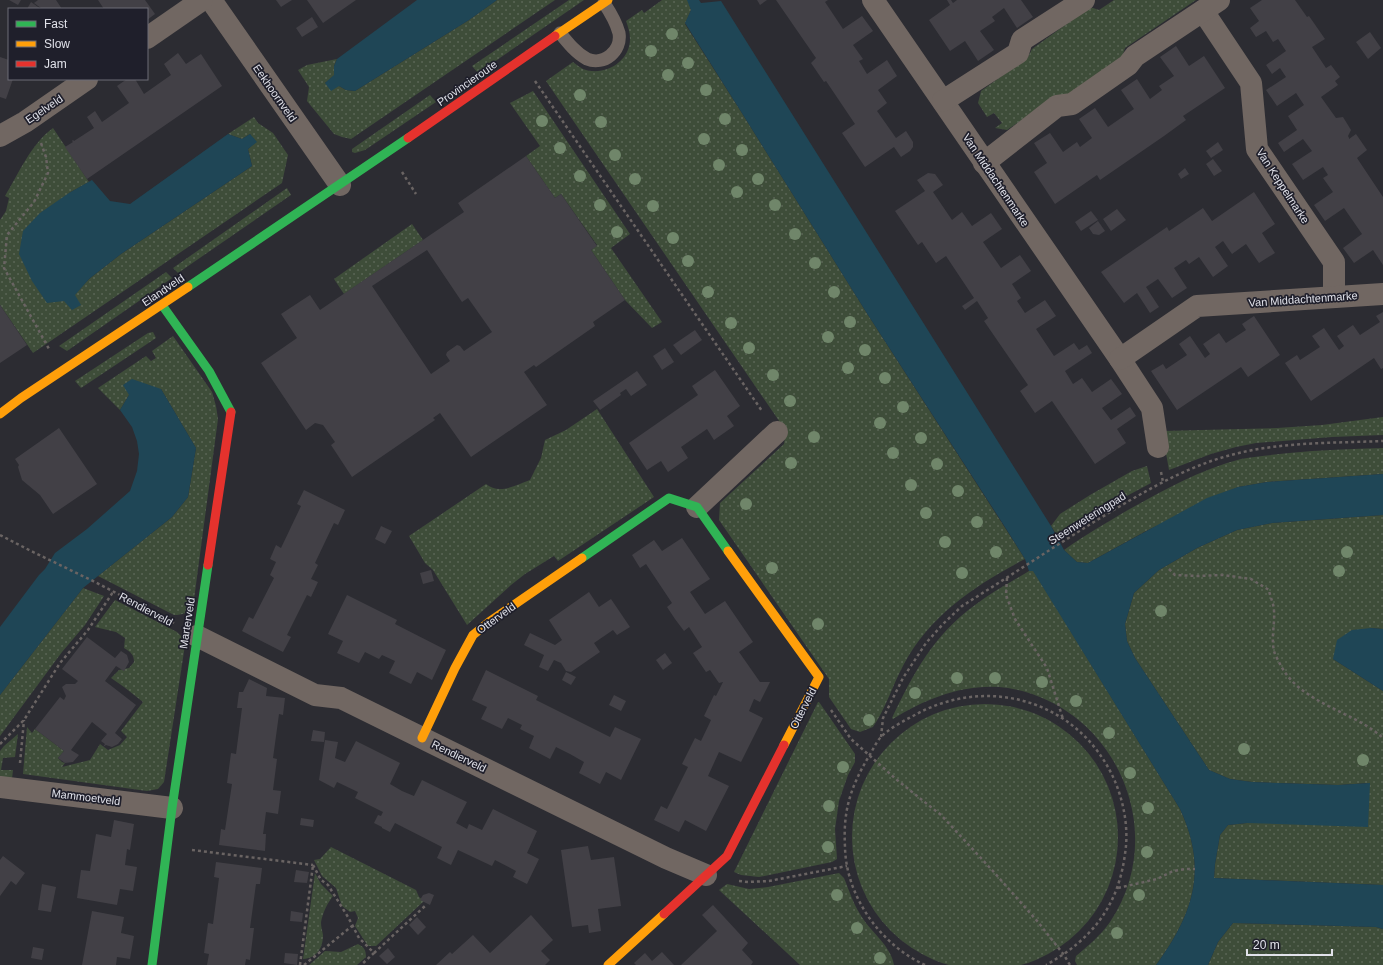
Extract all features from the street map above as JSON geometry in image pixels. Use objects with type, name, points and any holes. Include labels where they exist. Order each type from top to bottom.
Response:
[{"type":"street","points":[[148,37],[202,0]]},
{"type":"street","name":"Eekhoornveld","points":[[210,0],[340,185]]},
{"type":"street","name":"Van Middachtenmarke","points":[[873,0],[1120,359],[1152,408],[1158,447]]},
{"type":"street","points":[[943,101],[1018,53],[1022,40],[1084,0]]},
{"type":"street","name":"Provincieroute","points":[[340,185],[606,1]]},
{"type":"street","name":"Van Keppelmarke","points":[[984,163],[1057,106],[1072,104],[1128,65],[1135,56],[1211,6],[1251,83],[1257,149],[1334,262],[1334,297]]},
{"type":"street","name":"Egelveld","points":[[0,136],[25,122],[86,80]]},
{"type":"street","name":"Elandveld","points":[[0,414],[21,398],[340,185]]},
{"type":"street","name":"Van Middachtenmarke","points":[[1120,359],[1197,306],[1383,294]]},
{"type":"street","name":"Marterveld","points":[[152,965],[172,808],[231,413],[224,395],[162,305]]},
{"type":"street","points":[[697,507],[777,432]]},
{"type":"street","name":"Otterveld","points":[[422,738],[473,635],[489,622],[669,498],[697,507],[819,678],[727,856],[706,875]]},
{"type":"street","name":"Rendierveld","points":[[197,636],[315,695],[341,698],[659,855],[706,875]]},
{"type":"street","name":"Mammoetveld","points":[[9,788],[172,808]]},
{"type":"street","points":[[608,965],[706,875]]},
{"type":"lane","points":[[560,33],[573,49],[587,58],[603,60],[610,56],[615,51],[619,39],[619,32],[606,1]]},
{"type":"path","points":[[521,60],[777,432]]},
{"type":"path","points":[[25,122],[39,139],[46,156],[48,173],[34,202],[8,235],[4,268],[43,339],[63,371]]},
{"type":"path","name":"Steenweteringpad","points":[[881,737],[883,718],[904,678],[926,643],[962,606],[1072,536],[1163,482],[1208,462],[1238,453],[1269,447],[1383,441]]},
{"type":"path","name":"Rendierveld","points":[[0,535],[93,581],[197,636]]},
{"type":"path","points":[[1169,569],[1175,575],[1223,575],[1251,579],[1269,590],[1274,610],[1272,632],[1274,652],[1286,675],[1303,691],[1355,720],[1383,738]]},
{"type":"path","points":[[1007,578],[1006,595],[1016,619],[1047,668],[1063,719]]},
{"type":"path","points":[[0,744],[24,720],[60,663],[84,634],[113,592]]},
{"type":"path","points":[[813,689],[828,706],[851,739],[897,780],[941,815],[997,875],[1038,922],[1070,965]]},
{"type":"path","name":"Steenweteringpad","points":[[926,965],[915,960],[894,945],[876,927],[861,905],[846,866],[844,829],[848,803],[856,779],[881,737],[906,719],[929,707],[954,699],[979,695],[1005,697],[1031,703],[1054,713],[1063,719],[1076,728],[1094,747],[1109,768],[1120,792],[1125,817],[1127,843],[1123,869],[1117,888],[1102,917],[1086,938],[1064,955],[1046,965]]},
{"type":"path","points":[[9,788],[24,720]]},
{"type":"path","points":[[168,846],[313,865]]},
{"type":"path","points":[[313,865],[321,880],[328,886],[359,938],[374,953]]},
{"type":"path","points":[[300,965],[313,865]]},
{"type":"path","points":[[706,875],[748,882],[762,881],[846,866]]},
{"type":"path","points":[[1117,888],[1157,879],[1173,871],[1195,869]]},
{"type":"path","points":[[361,965],[425,906]]},
{"type":"path","points":[[304,965],[352,926]]},
{"type":"path","points":[[913,965],[915,960]]},
{"type":"green space","points":[[497,0],[555,0],[351,139],[334,134],[307,101],[309,87],[298,70],[307,65],[337,59],[334,66],[335,75],[325,83],[339,86],[346,90],[355,91],[469,20]]},
{"type":"green space","points":[[569,0],[584,0],[478,73],[472,66]]},
{"type":"green space","points":[[662,0],[688,0],[691,10],[685,24],[868,315],[1025,559],[972,590],[956,602],[927,630],[904,664],[882,712],[873,727],[860,732],[851,729],[829,697],[829,679],[719,520],[720,503],[784,444],[786,431],[546,81],[573,62],[583,69],[591,71],[599,71],[614,66],[626,55],[629,47],[630,34],[626,21],[642,10],[644,13]]},
{"type":"green space","points":[[1114,0],[1196,0],[1125,48],[1122,57],[1064,98],[1056,97],[1007,130],[995,128],[1002,123],[994,113],[987,117],[978,103],[981,91],[1028,57],[1032,49],[1090,7],[1099,10]]},
{"type":"green space","points":[[533,91],[630,234],[611,248],[662,322],[652,328],[625,300],[591,250],[597,245],[561,194],[555,198],[526,156],[540,146],[510,103]]},
{"type":"green space","points":[[430,95],[436,102],[365,150],[355,153],[352,152],[352,149]]},
{"type":"green space","points":[[254,117],[258,123],[273,133],[288,155],[282,183],[33,353],[0,305],[0,220],[6,211],[9,198],[5,196],[26,159],[38,142],[53,128],[89,182],[69,193],[74,295],[89,279],[121,254],[252,166],[248,149],[256,142],[250,134],[242,139],[228,134]]},
{"type":"green space","points":[[287,188],[291,195],[178,273],[173,268]]},
{"type":"green space","points":[[412,224],[423,240],[344,294],[334,279]]},
{"type":"green space","points":[[166,272],[172,278],[67,351],[59,346]]},
{"type":"green space","points":[[153,332],[156,338],[81,388],[75,381],[148,333]]},
{"type":"green space","points":[[173,336],[212,392],[218,419],[193,607],[189,611],[180,615],[174,615],[98,576],[172,517],[188,497],[196,448],[161,389],[129,395],[120,410],[98,388],[146,356],[151,361],[156,358],[152,351]]},
{"type":"green space","points":[[597,409],[654,497],[558,561],[554,556],[525,574],[467,625],[433,570],[425,563],[409,536],[486,484],[496,489],[502,489],[530,480],[541,458],[545,440],[566,430]]},
{"type":"green space","points":[[1383,417],[1383,435],[1332,437],[1256,443],[1211,454],[1169,470],[1162,431],[1277,428],[1322,425]]},
{"type":"green space","points":[[1383,448],[1383,474],[1267,482],[1238,487],[1146,531],[1088,563],[1077,562],[1064,550],[1104,524],[1155,495],[1197,474],[1226,463],[1247,458],[1289,453]]},
{"type":"green space","points":[[1147,466],[1151,483],[1056,534],[1051,526],[1060,514],[1132,471]]},
{"type":"green space","points":[[1383,515],[1383,629],[1371,628],[1333,659],[1383,691],[1383,885],[1214,878],[1220,835],[1228,825],[1247,823],[1369,783],[1338,785],[1252,782],[1230,779],[1209,770],[1135,658],[1127,641],[1125,624],[1134,593],[1159,570],[1197,548],[1237,530],[1272,523]]},
{"type":"green space","points":[[1033,570],[1180,809],[1189,831],[1195,871],[1193,890],[1188,909],[1180,927],[1156,965],[1077,965],[1075,961],[1076,956],[1098,936],[1110,922],[1128,887],[1135,850],[1133,813],[1122,778],[1103,746],[1078,719],[1046,699],[1008,688],[993,687],[978,687],[948,693],[919,704],[893,719],[892,718],[917,670],[936,642],[947,629],[981,600]]},
{"type":"green space","points":[[83,588],[104,596],[85,625],[62,652],[0,736],[0,695]]},
{"type":"green space","points":[[115,600],[177,632],[183,638],[185,645],[164,782],[158,789],[147,791],[23,774],[27,727],[32,733],[35,729],[64,751],[58,758],[65,763],[62,767],[90,760],[100,744],[108,750],[120,745],[127,737],[121,731],[143,702],[111,678],[119,670],[129,668],[134,662],[133,656],[124,648],[125,638],[116,632],[95,627]]},
{"type":"green space","points":[[818,702],[855,754],[855,762],[848,775],[839,801],[835,829],[837,859],[832,862],[759,877],[741,875],[734,872]]},
{"type":"green space","points":[[985,704],[1011,707],[1036,715],[1059,727],[1079,743],[1095,763],[1102,775],[1112,799],[1117,824],[1117,850],[1112,875],[1102,899],[1095,911],[1079,931],[1059,947],[1036,959],[1015,966],[955,966],[934,959],[911,947],[891,931],[875,911],[868,899],[858,875],[852,837],[855,811],[863,786],[875,763],[891,743],[911,727],[934,715],[959,707]]},
{"type":"green space","points":[[18,734],[15,757],[3,758],[1,770],[13,770],[12,779],[0,779],[0,751]]},
{"type":"green space","points":[[331,847],[416,890],[419,897],[424,901],[376,946],[368,946],[355,926],[358,918],[355,911],[350,912],[342,906],[336,888],[322,876],[314,860],[320,859]]},
{"type":"green space","points":[[315,873],[321,884],[333,896],[326,908],[321,922],[323,935],[322,944],[318,952],[312,957],[303,959]]},
{"type":"green space","points":[[839,873],[844,878],[853,901],[864,921],[885,945],[894,965],[800,965],[719,890],[727,884],[749,889],[768,887]]},
{"type":"green space","points":[[1233,923],[1376,927],[1383,929],[1383,965],[1208,965],[1218,942]]},
{"type":"green space","points":[[358,944],[362,946],[366,952],[366,957],[357,965],[309,965],[325,951],[341,952]]},
{"type":"water","points":[[417,0],[497,0],[469,20],[355,91],[346,90],[339,86],[331,91],[325,83],[334,75],[334,66],[337,59]]},
{"type":"water","points":[[687,0],[699,0],[701,3],[721,1],[1051,526],[1064,550],[1077,562],[1088,563],[1207,498],[1238,487],[1267,482],[1383,474],[1383,515],[1272,523],[1237,530],[1197,548],[1159,570],[1134,593],[1125,624],[1127,641],[1135,658],[1209,770],[1230,779],[1252,782],[1338,785],[1370,783],[1368,827],[1247,823],[1228,825],[1220,835],[1214,878],[1383,885],[1383,929],[1376,927],[1233,923],[1218,942],[1208,965],[1156,965],[1180,927],[1188,909],[1193,890],[1195,871],[1193,851],[1189,831],[1180,809],[1033,571],[1029,571],[1025,559],[868,315],[685,23],[691,10]]},
{"type":"water","points":[[228,134],[242,139],[250,134],[257,142],[248,149],[252,166],[121,254],[89,279],[75,295],[81,305],[72,310],[64,301],[47,303],[32,281],[19,254],[23,231],[40,213],[69,193],[92,180],[110,201],[130,204]]},
{"type":"water","points":[[132,379],[161,389],[196,448],[188,497],[172,517],[83,588],[0,695],[0,627],[45,569],[55,553],[87,529],[130,491],[137,471],[139,454],[137,441],[132,427],[120,410],[129,395],[123,385]]},
{"type":"water","points":[[1371,628],[1383,629],[1383,691],[1333,659],[1337,640],[1352,630]]},
{"type":"building","points":[[9,0],[21,0],[18,5]]},
{"type":"building","points":[[38,0],[56,0],[61,8],[41,8],[34,3]]},
{"type":"building","points":[[98,0],[145,0],[155,14],[148,19],[148,8],[103,8]]},
{"type":"building","points":[[276,0],[292,0],[281,7]]},
{"type":"building","points":[[307,0],[356,0],[323,23]]},
{"type":"building","points":[[757,0],[767,0],[760,5]]},
{"type":"building","points":[[776,0],[828,0],[825,2],[843,29],[862,16],[873,31],[853,45],[863,59],[859,61],[867,74],[887,60],[897,76],[878,90],[887,103],[877,111],[896,138],[906,131],[913,142],[913,147],[910,151],[901,157],[894,147],[865,167],[842,133],[855,124],[826,81],[824,82],[811,63],[816,58]]},
{"type":"building","points":[[947,0],[951,0],[953,3],[957,0],[1021,0],[1033,17],[1017,28],[1004,8],[992,17],[995,21],[980,31],[994,50],[978,61],[965,41],[950,51],[929,20],[950,5]]},
{"type":"building","points":[[1262,0],[1295,0],[1307,17],[1309,16],[1325,39],[1312,47],[1326,68],[1331,65],[1340,77],[1335,81],[1338,85],[1321,97],[1336,118],[1343,117],[1351,130],[1348,136],[1349,139],[1356,134],[1367,150],[1357,158],[1383,197],[1383,265],[1373,250],[1354,263],[1343,248],[1362,234],[1344,208],[1325,221],[1314,205],[1333,192],[1323,178],[1328,175],[1323,167],[1303,180],[1292,164],[1312,151],[1303,139],[1284,152],[1278,143],[1297,130],[1288,116],[1304,105],[1296,93],[1277,106],[1266,90],[1286,77],[1280,68],[1272,74],[1266,65],[1286,51],[1278,39],[1273,42],[1266,31],[1256,37],[1250,28],[1259,21],[1250,8]]},
{"type":"building","points":[[31,2],[40,8],[28,8]]},
{"type":"building","points":[[312,17],[318,27],[302,37],[296,28]]},
{"type":"building","points":[[1370,32],[1381,48],[1368,59],[1356,42]]},
{"type":"building","points":[[1176,46],[1189,66],[1204,56],[1225,88],[1183,116],[1186,120],[1100,180],[1097,175],[1055,204],[1034,172],[1047,163],[1034,143],[1050,133],[1063,152],[1077,142],[1080,147],[1092,138],[1079,119],[1095,108],[1108,127],[1134,109],[1121,90],[1137,79],[1150,99],[1162,90],[1159,86],[1174,76],[1160,57]]},
{"type":"building","points":[[178,53],[186,64],[201,54],[222,86],[87,179],[65,147],[73,142],[73,140],[74,141],[94,128],[87,117],[95,111],[102,122],[129,103],[117,86],[126,80],[136,80],[144,94],[171,75],[164,64]]},
{"type":"building","points":[[0,57],[8,60],[8,80],[13,80],[6,99],[0,97]]},
{"type":"building","points":[[1218,142],[1223,150],[1211,158],[1206,151]]},
{"type":"building","points":[[526,156],[555,198],[561,194],[597,246],[591,250],[625,300],[593,322],[595,326],[536,367],[534,365],[524,372],[547,405],[471,457],[440,413],[433,418],[435,420],[352,477],[331,445],[335,442],[323,425],[315,423],[306,430],[261,363],[297,338],[281,314],[310,295],[320,310],[464,212],[458,203]],"holes":[[[427,250],[462,302],[468,298],[492,332],[464,351],[457,345],[447,352],[446,355],[450,361],[431,374],[372,286]]]},
{"type":"building","points":[[1213,159],[1222,171],[1214,176],[1206,164]]},
{"type":"building","points":[[1185,168],[1189,174],[1181,179],[1178,174]]},
{"type":"building","points":[[928,173],[935,174],[943,185],[933,192],[952,220],[962,212],[972,226],[991,213],[1002,229],[983,242],[1001,268],[1020,255],[1031,271],[1012,284],[1021,298],[1017,301],[1025,313],[1045,300],[1056,316],[1036,329],[1054,356],[1074,343],[1079,350],[1087,345],[1092,353],[1065,371],[1073,384],[1082,378],[1092,392],[1111,379],[1122,394],[1102,408],[1111,420],[1130,407],[1136,416],[1117,429],[1126,443],[1095,464],[1052,401],[1035,413],[1020,391],[1028,385],[984,321],[988,318],[977,301],[965,310],[962,306],[974,298],[946,256],[936,263],[922,242],[918,245],[895,211],[925,191],[917,180]]},
{"type":"building","points":[[1254,192],[1275,224],[1262,233],[1275,253],[1259,263],[1246,244],[1232,254],[1223,241],[1215,247],[1228,266],[1213,277],[1199,257],[1189,264],[1186,260],[1174,268],[1187,288],[1172,298],[1158,279],[1146,287],[1159,307],[1150,313],[1137,293],[1124,303],[1101,272],[1167,227],[1169,231],[1203,208],[1212,221]]},
{"type":"building","points":[[1117,209],[1126,220],[1111,231],[1103,219]]},
{"type":"building","points":[[1091,211],[1098,220],[1081,231],[1075,222]]},
{"type":"building","points":[[1098,221],[1105,231],[1099,235],[1093,234],[1089,228]]},
{"type":"building","points":[[0,305],[27,345],[0,363]]},
{"type":"building","points":[[1383,312],[1383,368],[1381,369],[1374,358],[1311,401],[1285,363],[1297,355],[1300,360],[1320,347],[1312,336],[1324,328],[1339,350],[1344,346],[1337,336],[1353,325],[1360,335],[1380,322],[1376,316]]},
{"type":"building","points":[[1254,316],[1280,355],[1248,377],[1241,367],[1177,410],[1151,371],[1163,364],[1166,369],[1187,355],[1179,344],[1190,336],[1205,358],[1210,354],[1203,344],[1219,333],[1226,343],[1246,330],[1242,324]]},
{"type":"building","points":[[695,330],[702,340],[681,355],[673,345]]},
{"type":"building","points":[[665,348],[674,362],[662,370],[653,356]]},
{"type":"building","points":[[715,370],[740,406],[727,416],[734,426],[714,440],[707,429],[681,447],[688,458],[668,472],[661,461],[647,470],[629,443],[698,395],[692,386]]},
{"type":"building","points":[[637,371],[647,385],[631,396],[626,389],[620,393],[621,395],[600,410],[593,401]]},
{"type":"building","points":[[59,428],[97,484],[53,514],[40,495],[22,480],[18,467],[19,465],[15,459]]},
{"type":"building","points":[[304,490],[345,510],[338,525],[334,523],[315,563],[318,565],[311,579],[318,582],[311,597],[307,595],[287,635],[291,637],[283,652],[242,631],[249,617],[253,619],[274,578],[270,575],[276,562],[270,559],[276,545],[281,548],[301,506],[297,504]]},
{"type":"building","points":[[381,526],[392,531],[385,544],[375,539]]},
{"type":"building","points":[[682,538],[710,579],[690,592],[705,614],[725,601],[753,642],[739,652],[760,682],[770,682],[760,702],[754,699],[749,711],[763,718],[741,762],[719,752],[708,776],[729,786],[706,831],[685,820],[679,832],[654,820],[661,806],[667,809],[688,767],[682,764],[695,738],[701,741],[711,720],[704,716],[714,695],[716,696],[723,682],[719,683],[710,670],[706,672],[693,653],[702,647],[689,627],[684,631],[675,619],[667,607],[672,603],[646,564],[640,568],[632,555],[654,540],[662,551]]},
{"type":"building","points":[[431,570],[434,581],[423,584],[420,573]]},
{"type":"building","points":[[589,592],[599,607],[611,599],[630,627],[617,635],[613,630],[594,643],[600,652],[571,672],[566,671],[561,663],[554,660],[548,671],[539,667],[544,655],[524,645],[530,633],[555,645],[562,640],[549,620]]},
{"type":"building","points":[[347,595],[397,620],[395,624],[446,650],[432,680],[417,672],[411,684],[389,673],[395,661],[382,655],[379,659],[365,652],[359,663],[337,653],[343,641],[328,634]]},
{"type":"building","points":[[87,637],[115,658],[121,651],[127,655],[129,662],[124,671],[116,666],[105,681],[136,705],[115,733],[122,739],[118,744],[112,747],[106,745],[103,747],[105,744],[101,741],[107,734],[92,722],[71,750],[79,755],[73,762],[65,763],[58,758],[64,751],[35,729],[60,697],[64,700],[66,696],[62,687],[66,684],[75,684],[78,681],[62,669]]},
{"type":"building","points":[[665,653],[672,663],[663,670],[656,660]]},
{"type":"building","points":[[486,670],[538,696],[536,700],[610,737],[615,727],[641,739],[621,780],[606,772],[600,784],[579,773],[584,762],[570,754],[556,747],[550,759],[529,748],[534,736],[520,729],[522,725],[508,718],[502,729],[481,719],[487,707],[472,700]]},
{"type":"building","points":[[566,672],[576,677],[571,685],[562,680]]},
{"type":"building","points":[[249,679],[267,688],[266,696],[285,698],[283,715],[279,714],[273,758],[277,759],[273,790],[281,791],[278,814],[266,812],[263,834],[266,834],[265,851],[219,845],[221,829],[225,830],[232,784],[227,783],[231,753],[236,754],[242,708],[237,708],[239,692],[243,692]]},
{"type":"building","points":[[614,695],[626,701],[621,711],[609,705]]},
{"type":"building","points":[[313,730],[325,732],[324,742],[311,741]]},
{"type":"building","points":[[325,740],[338,742],[335,758],[345,762],[356,741],[400,763],[390,784],[402,791],[414,796],[422,780],[467,802],[456,823],[467,829],[469,824],[482,830],[493,809],[537,831],[527,853],[539,859],[527,884],[513,877],[516,871],[495,860],[492,866],[458,850],[451,865],[437,858],[442,847],[395,823],[390,832],[374,823],[378,815],[381,816],[383,812],[355,798],[358,792],[337,782],[334,788],[319,780]]},
{"type":"building","points":[[301,818],[314,820],[313,827],[300,825]]},
{"type":"building","points":[[114,820],[134,824],[130,850],[127,849],[125,865],[137,867],[133,891],[120,889],[117,905],[77,898],[81,870],[90,871],[96,834],[111,837]]},
{"type":"building","points":[[588,846],[591,860],[614,857],[621,906],[598,909],[601,931],[589,933],[588,925],[572,927],[561,850]]},
{"type":"building","points":[[3,856],[25,873],[16,885],[11,881],[0,896],[0,860]]},
{"type":"building","points":[[216,862],[262,868],[260,884],[256,884],[250,928],[254,928],[250,960],[246,959],[245,965],[207,965],[209,954],[204,953],[208,923],[213,924],[219,878],[214,877]]},
{"type":"building","points":[[296,870],[309,872],[307,883],[294,882]]},
{"type":"building","points":[[42,884],[56,887],[51,912],[38,910]]},
{"type":"building","points":[[429,893],[434,895],[430,905],[420,900],[423,895]]},
{"type":"building","points":[[713,905],[748,943],[742,950],[753,962],[751,965],[681,965],[717,931],[702,915]]},
{"type":"building","points":[[92,911],[124,917],[121,933],[134,936],[130,959],[117,957],[116,965],[82,965]]},
{"type":"building","points":[[291,911],[303,913],[302,922],[290,921]]},
{"type":"building","points":[[531,915],[553,940],[541,951],[550,960],[545,965],[436,965],[450,952],[452,954],[473,935],[490,953]]},
{"type":"building","points":[[417,917],[426,927],[418,935],[409,925]]},
{"type":"building","points":[[33,947],[44,949],[42,960],[31,958]]},
{"type":"building","points":[[388,948],[395,957],[387,964],[379,956]]},
{"type":"building","points":[[662,952],[674,965],[636,965],[634,963],[645,953],[652,961]]},
{"type":"building","points":[[285,953],[298,954],[297,965],[284,963]]},
{"type":"traffic: fast","points":[[188,287],[408,138]]},
{"type":"traffic: fast","points":[[162,305],[209,371],[231,412]]},
{"type":"traffic: fast","points":[[582,558],[669,498],[697,507],[728,551]]},
{"type":"traffic: fast","points":[[152,965],[172,808],[208,565]]},
{"type":"traffic: slow","points":[[555,36],[608,0]]},
{"type":"traffic: slow","points":[[0,414],[21,398],[188,287]]},
{"type":"traffic: slow","points":[[728,551],[819,677],[784,745]]},
{"type":"traffic: slow","points":[[422,738],[455,668],[473,635],[489,622],[582,558]]},
{"type":"traffic: slow","points":[[608,965],[664,914]]},
{"type":"traffic: jam","points":[[408,138],[555,36]]},
{"type":"traffic: jam","points":[[208,565],[231,412]]},
{"type":"traffic: jam","points":[[664,914],[727,856],[784,745]]}]
